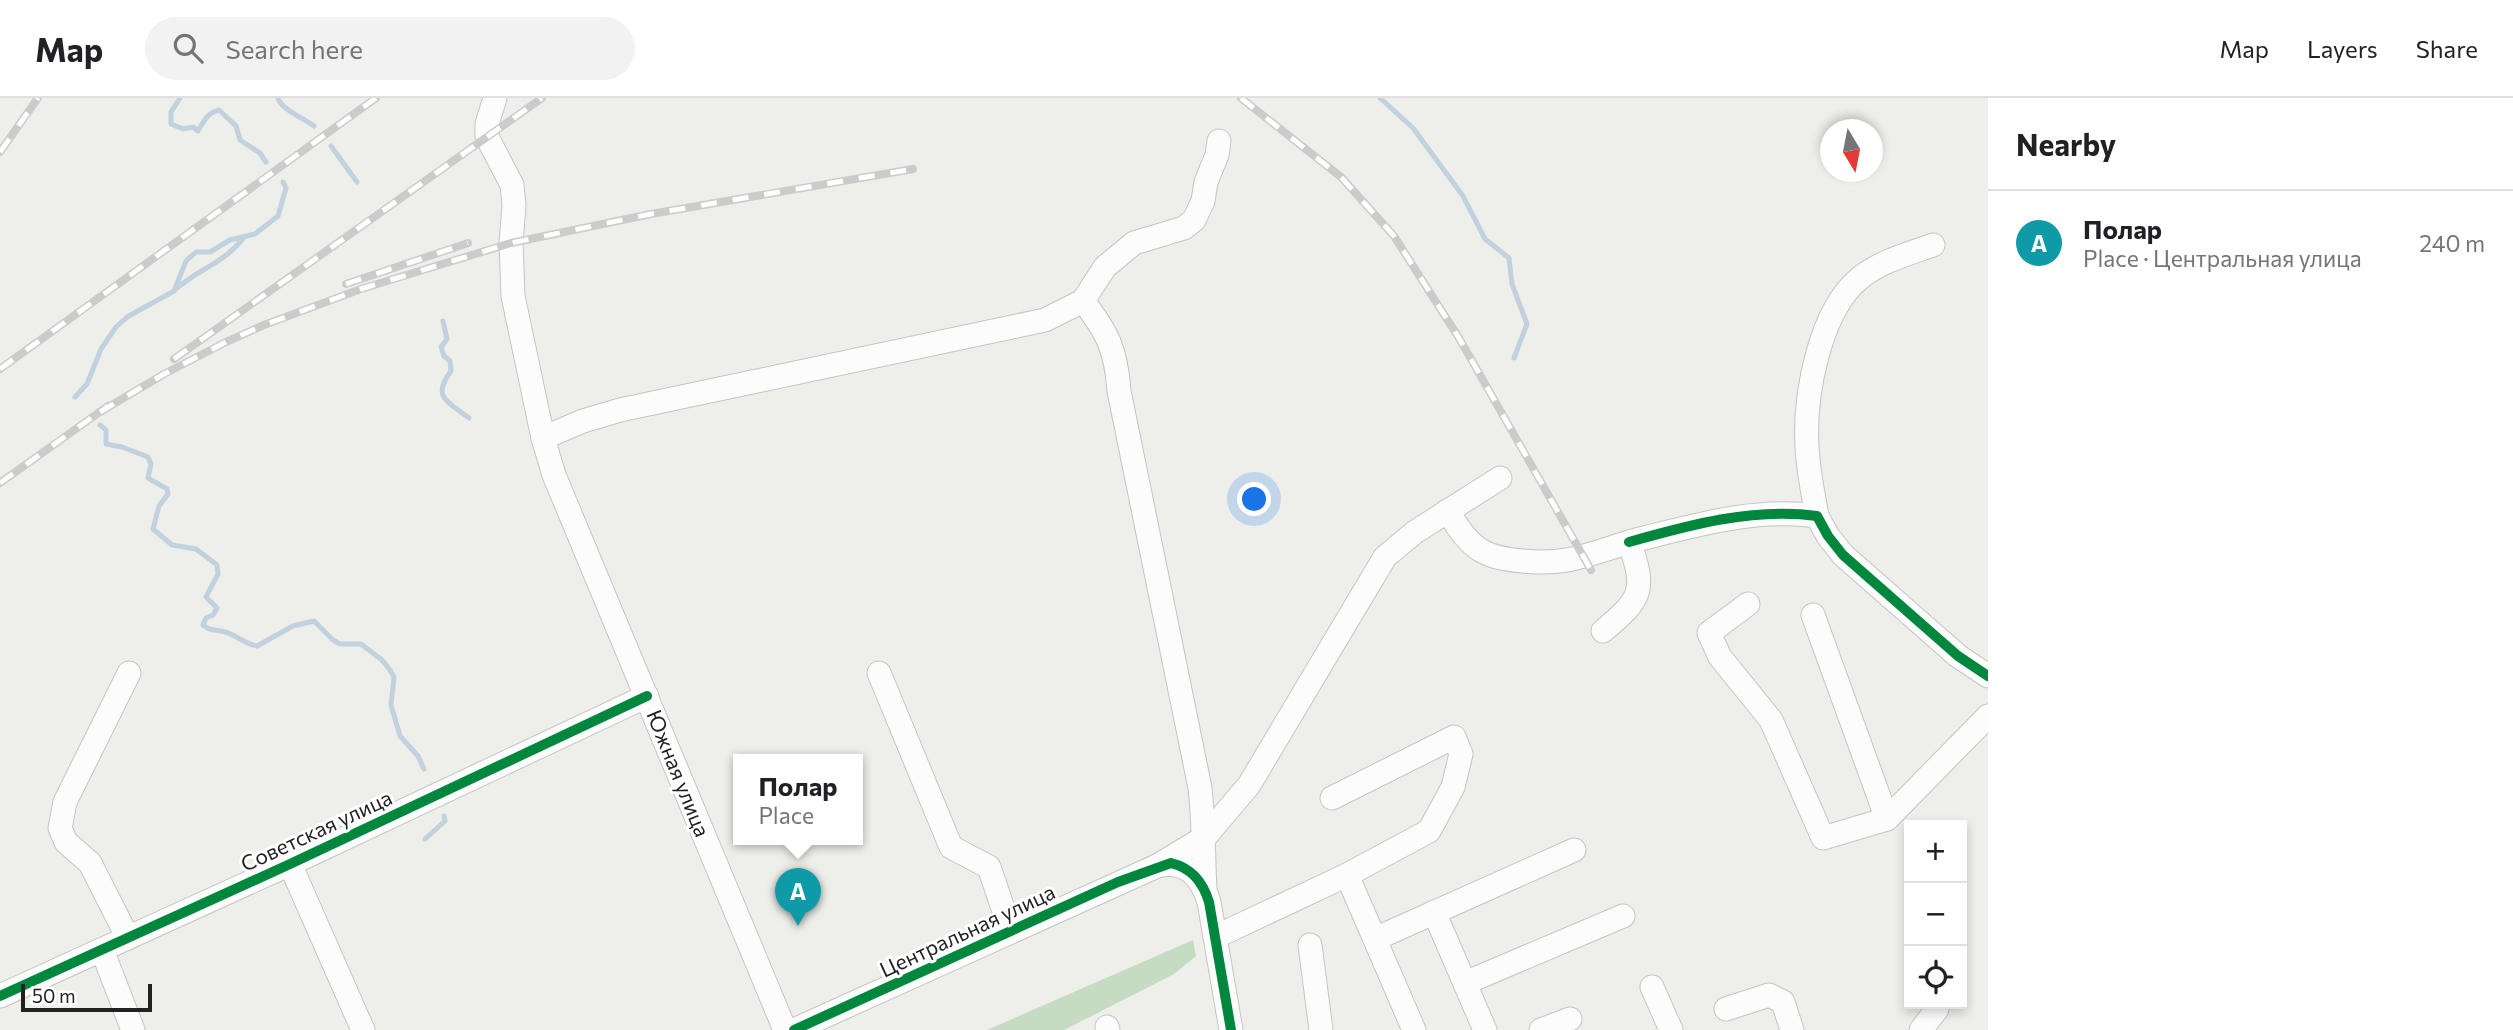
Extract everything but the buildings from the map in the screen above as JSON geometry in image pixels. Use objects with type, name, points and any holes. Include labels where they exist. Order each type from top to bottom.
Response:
[{"type":"street","name":"Южная улица","points":[[495,98],[487,124],[487,137],[512,185],[513,296],[543,438],[565,506],[785,1030]]},
{"type":"street","points":[[543,438],[583,421],[620,410],[1045,320],[1083,301],[1105,267],[1135,243],[1184,228],[1194,220],[1203,201],[1219,141]]},
{"type":"street","points":[[1933,245],[1875,267],[1857,280],[1842,299],[1831,317],[1817,360],[1808,402],[1807,449],[1817,516],[1843,555],[1958,656],[1988,676]]},
{"type":"street","points":[[1083,301],[1111,342],[1115,356],[1119,391],[1200,788],[1205,837],[1205,888],[1231,1030]]},
{"type":"street","name":"Центральная улица","points":[[794,1030],[1157,866],[1205,837],[1249,785],[1385,557],[1402,541],[1500,478]]},
{"type":"street","points":[[1447,511],[1465,537],[1485,553],[1514,560],[1555,563],[1584,558],[1629,542],[1749,515],[1791,512],[1817,516]]},
{"type":"street","points":[[1603,631],[1623,614],[1638,595],[1639,575],[1629,542]]},
{"type":"street","points":[[1748,604],[1709,633],[1720,657],[1771,720],[1823,838],[1887,819],[1988,716]]},
{"type":"street","points":[[1813,615],[1887,819]]},
{"type":"street","points":[[128,938],[90,863],[66,842],[60,828],[65,802],[129,673]]},
{"type":"street","points":[[879,673],[951,847],[989,867],[1011,932]]},
{"type":"street","name":"Советская улица","points":[[0,996],[290,864],[647,696]]},
{"type":"street","points":[[1215,937],[1347,875],[1429,831],[1453,787],[1461,754],[1454,737],[1332,798]]},
{"type":"street","points":[[1375,939],[1574,850]]},
{"type":"street","points":[[1157,866],[1171,863],[1182,866],[1191,871],[1205,888]]},
{"type":"street","points":[[290,864],[363,1030]]},
{"type":"street","points":[[1347,875],[1414,1030]]},
{"type":"street","points":[[1434,912],[1485,1030]]},
{"type":"street","points":[[1465,983],[1623,916]]},
{"type":"street","points":[[1310,945],[1321,1030]]},
{"type":"street","points":[[102,950],[133,1030]]},
{"type":"street","points":[[1652,987],[1671,1030]]},
{"type":"street","points":[[1726,1009],[1769,995],[1783,1002],[1791,1030]]},
{"type":"street","points":[[1541,1030],[1570,1019]]},
{"type":"green space","points":[[1193,940],[1196,956],[1174,974],[1064,1030],[987,1030]]},
{"type":"waterway","points":[[180,98],[171,112],[171,124],[183,129],[193,127],[198,131],[209,115],[219,110],[236,126],[240,140],[260,153],[266,162]]},
{"type":"waterway","points":[[278,98],[288,110],[314,126]]},
{"type":"waterway","points":[[1380,98],[1413,128],[1463,196],[1485,239],[1509,258],[1512,284],[1527,324],[1514,358]]},
{"type":"waterway","points":[[331,146],[357,182]]},
{"type":"waterway","points":[[75,397],[87,384],[101,349],[116,327],[127,317],[174,291],[186,261],[196,252],[210,252],[230,240],[255,234],[278,216],[286,188],[283,182]]},
{"type":"waterway","points":[[176,289],[220,260],[244,237]]},
{"type":"waterway","points":[[443,321],[447,339],[441,347],[444,356],[450,361],[451,371],[442,387],[442,393],[449,403],[469,418]]},
{"type":"waterway","points":[[100,425],[106,430],[106,444],[148,457],[151,464],[148,478],[167,489],[168,494],[159,506],[153,529],[172,545],[196,549],[217,565],[218,574],[206,597],[217,608],[213,615],[206,618],[203,625],[257,646],[293,626],[314,621],[340,644],[361,644],[382,660],[394,677],[391,705],[400,736],[418,756],[424,769]]},
{"type":"waterway","points":[[425,839],[445,821],[444,816]]},
{"type":"railway","points":[[0,152],[38,98]]},
{"type":"railway","points":[[0,369],[376,98]]},
{"type":"railway","points":[[174,359],[542,98]]},
{"type":"railway","points":[[1241,98],[1341,177],[1394,236],[1459,338],[1591,570]]},
{"type":"railway","points":[[100,412],[164,374],[264,325],[361,289],[511,243],[651,214],[913,169]]},
{"type":"railway","points":[[346,284],[468,243]]},
{"type":"railway","points":[[0,483],[108,406]]},
{"type":"cycle path","points":[[1629,542],[1722,519],[1770,514],[1817,516],[1843,555],[1958,656],[1988,676]]},
{"type":"cycle path","points":[[0,996],[290,864],[647,696]]},
{"type":"cycle path","points":[[794,1030],[1118,882],[1171,863],[1191,872],[1207,895],[1231,1030]]},
{"type":"place","name":"Полар","points":[[798,926]]}]
